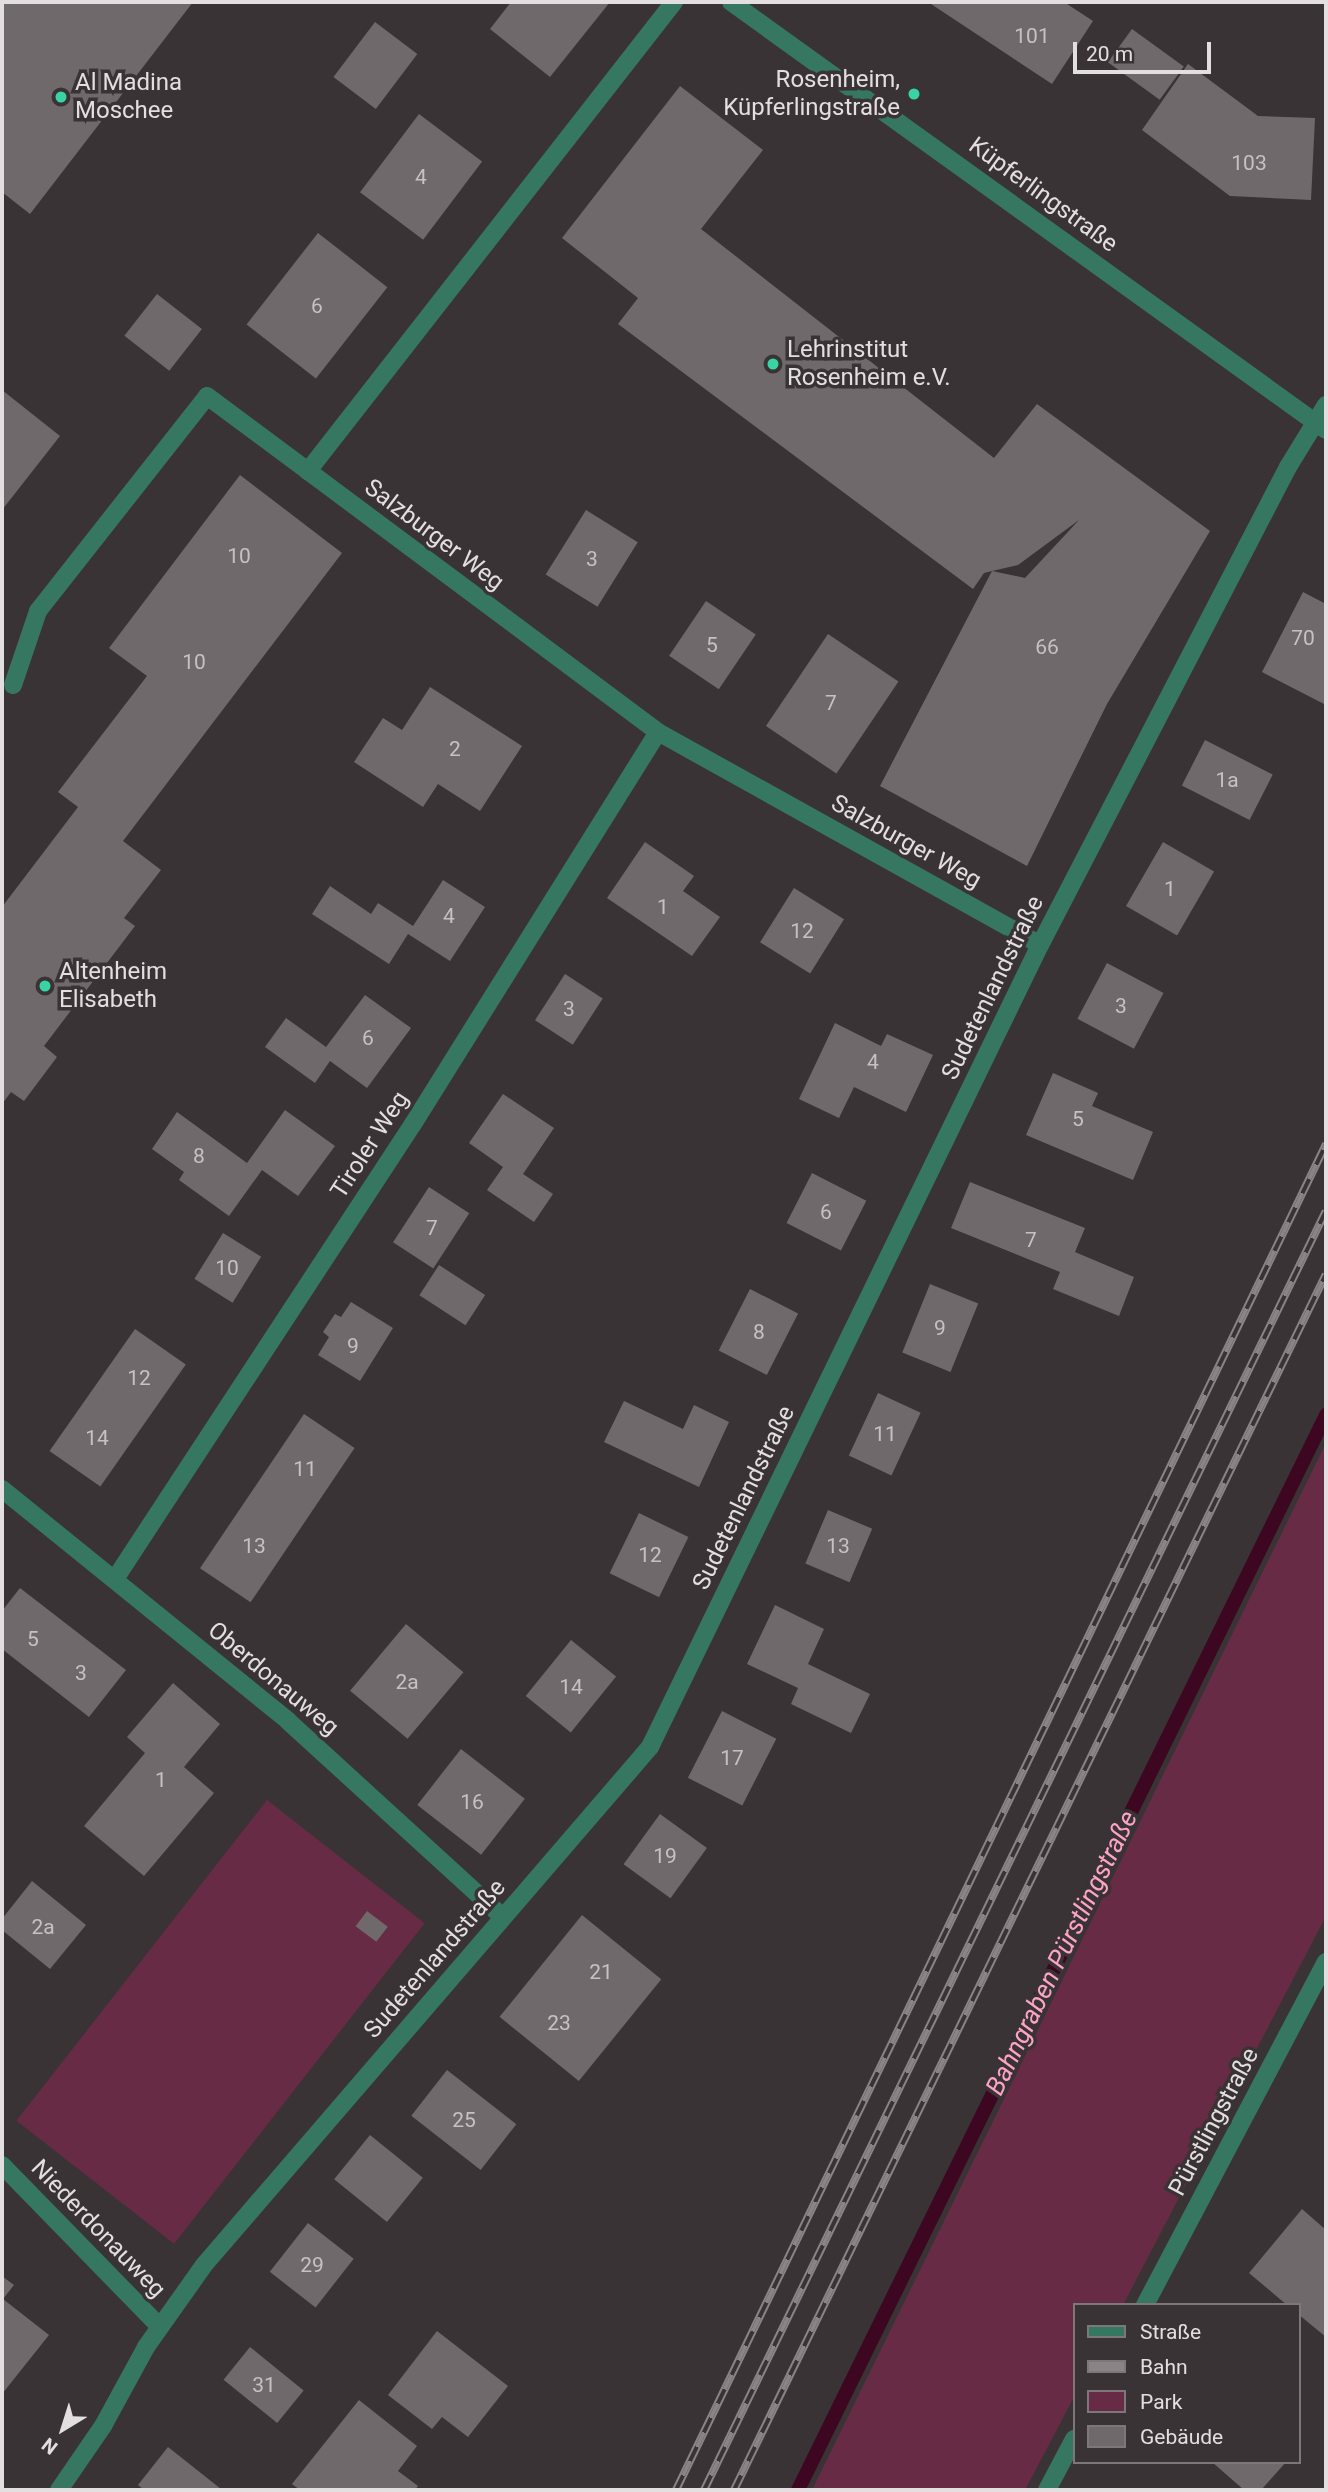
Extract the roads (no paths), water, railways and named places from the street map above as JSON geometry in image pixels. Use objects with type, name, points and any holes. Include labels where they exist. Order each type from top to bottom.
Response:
[{"type":"street","points":[[308,471],[674,2]]},
{"type":"street","name":"Küpferlingstraße","points":[[731,2],[1321,426]]},
{"type":"street","name":"Salzburger Weg","points":[[13,685],[38,611],[207,396],[658,732],[1040,945]]},
{"type":"street","name":"Sudetenlandstraße","points":[[59,2490],[103,2426],[160,2327],[213,2254],[650,1747],[1040,945],[1321,426],[1326,405]]},
{"type":"street","name":"Tiroler Weg","points":[[115,1578],[413,1124],[658,732]]},
{"type":"street","name":"Oberdonauweg","points":[[2,1489],[288,1721],[503,1917]]},
{"type":"street","name":"Pürstlingstraße","points":[[1146,2303],[1326,1962]]},
{"type":"street","name":"Niederdonauweg","points":[[2,2165],[160,2327]]},
{"type":"street","points":[[1047,2490],[1072,2443]]},
{"type":"waterway","name":"Bahngraben Pürstlingstraße","points":[[798,2490],[1326,1415]]},
{"type":"railway","points":[[676,2490],[1326,1144]]},
{"type":"railway","points":[[704,2490],[1326,1211]]},
{"type":"railway","points":[[734,2490],[1326,1274]]},
{"type":"place","name":"Rosenheim, Küpferlingstraße","points":[[914,94]]},
{"type":"place","name":"Al Madina Moschee","points":[[61,97]]},
{"type":"place","name":"Lehrinstitut Rosenheim e.V.","points":[[773,364]]},
{"type":"place","name":"Altenheim Elisabeth","points":[[45,986]]}]
